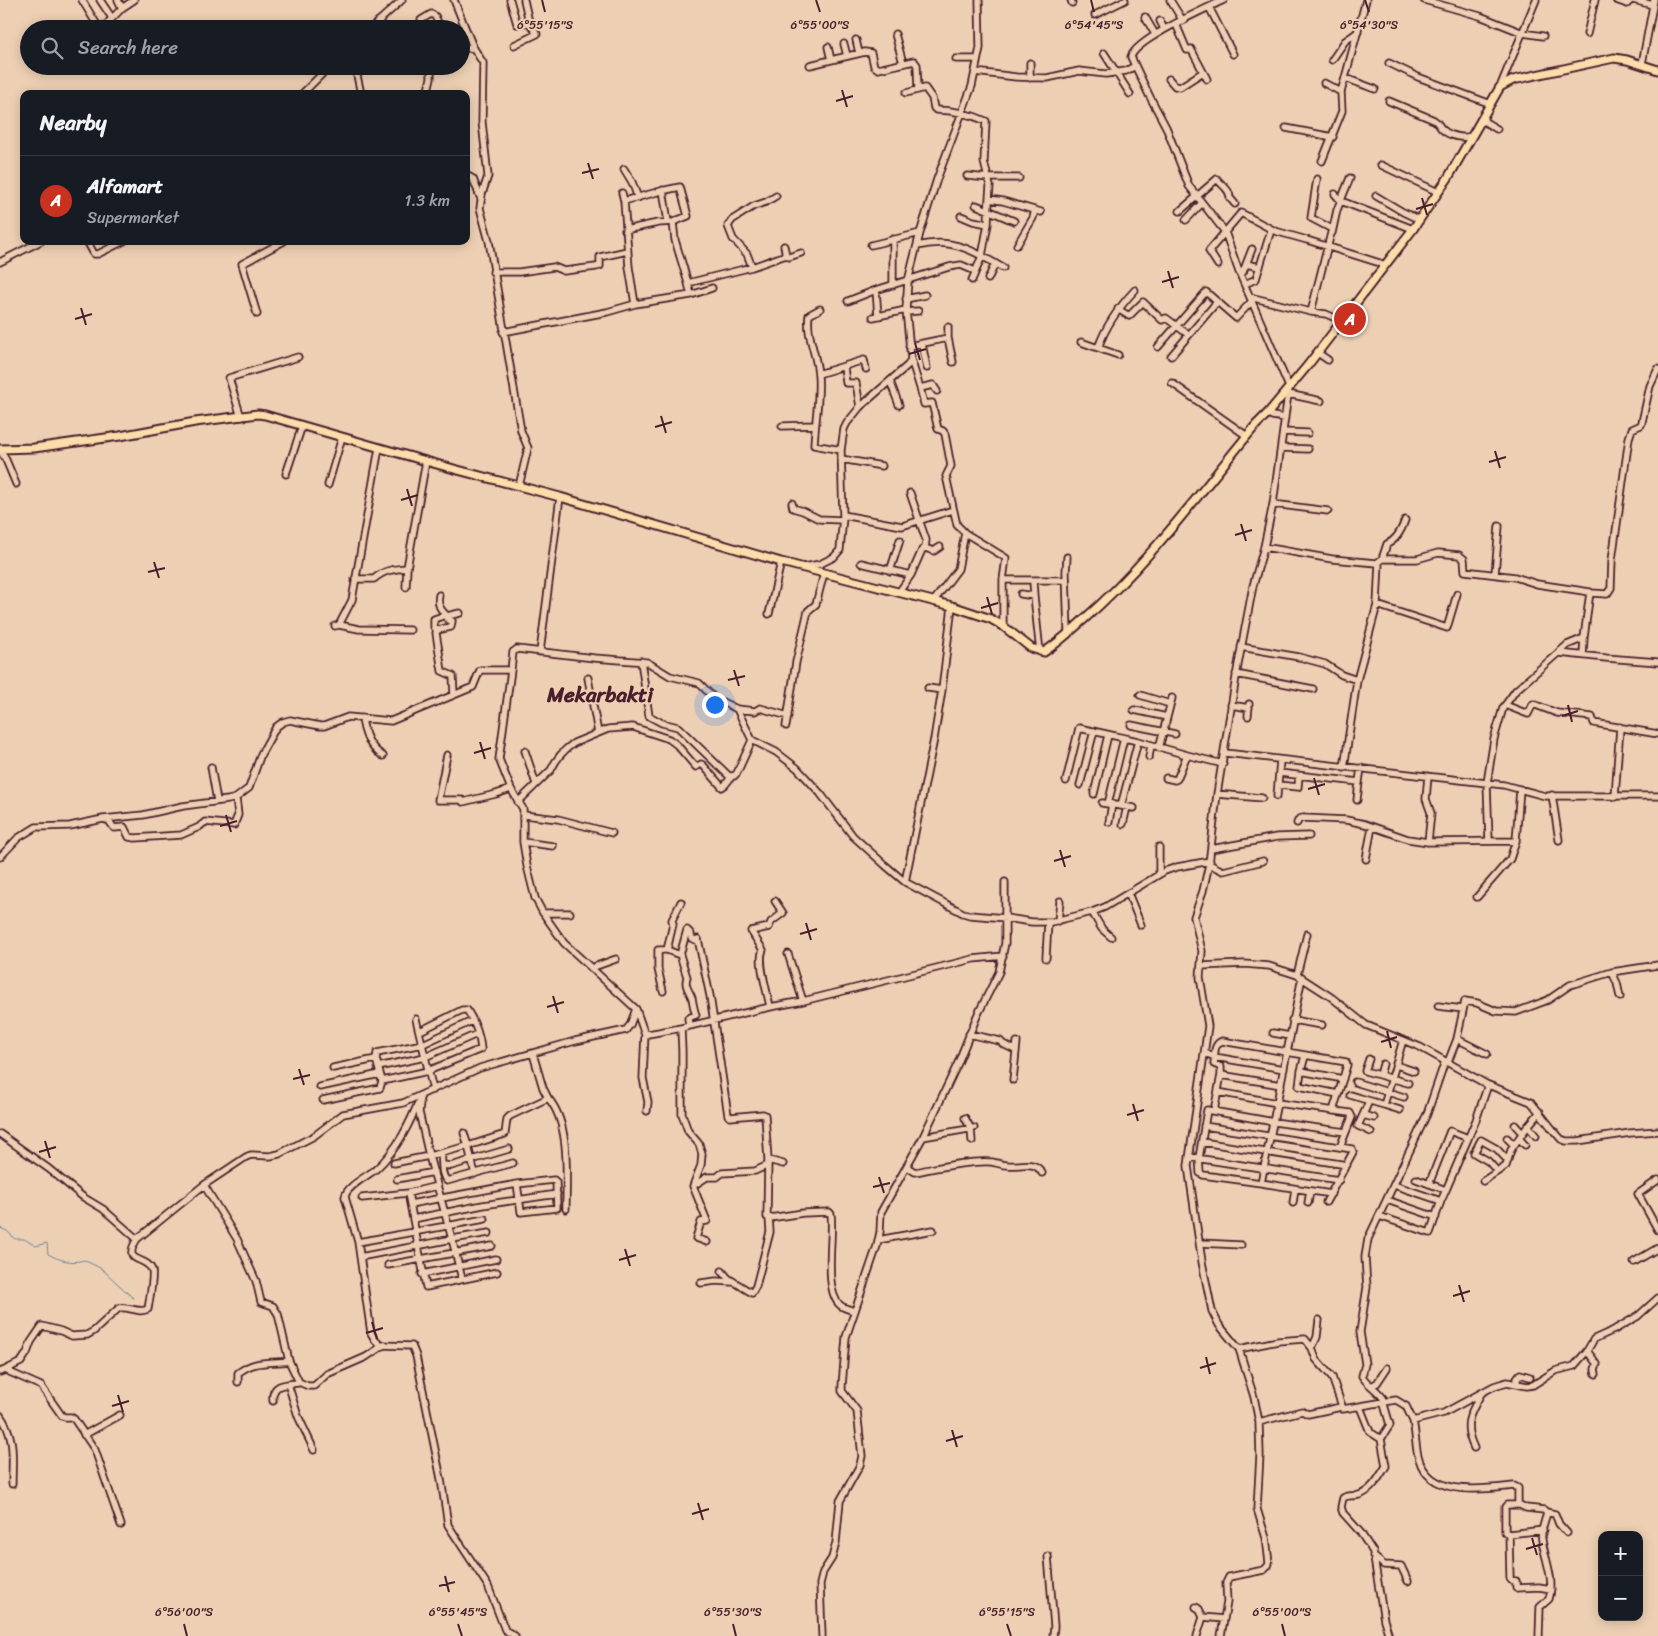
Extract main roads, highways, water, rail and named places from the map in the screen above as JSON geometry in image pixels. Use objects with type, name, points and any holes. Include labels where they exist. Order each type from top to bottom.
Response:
[{"type":"main road","points":[[0,450],[53,446],[195,422],[265,415],[560,497],[802,568],[952,606],[990,619],[1003,626],[1027,646],[1044,652],[1068,633],[1132,574],[1171,530],[1247,436],[1289,390],[1414,230],[1500,87],[1512,80],[1605,60],[1620,59],[1658,70]]},
{"type":"waterway","points":[[0,1228],[7,1231],[15,1239],[24,1239],[36,1246],[47,1243],[48,1254],[57,1258],[66,1261],[84,1260],[102,1269],[133,1298]]},
{"type":"place","name":"Alfamart","points":[[1350,319]]},
{"type":"district","name":"Mekarbakti","points":[[600,695]]}]
